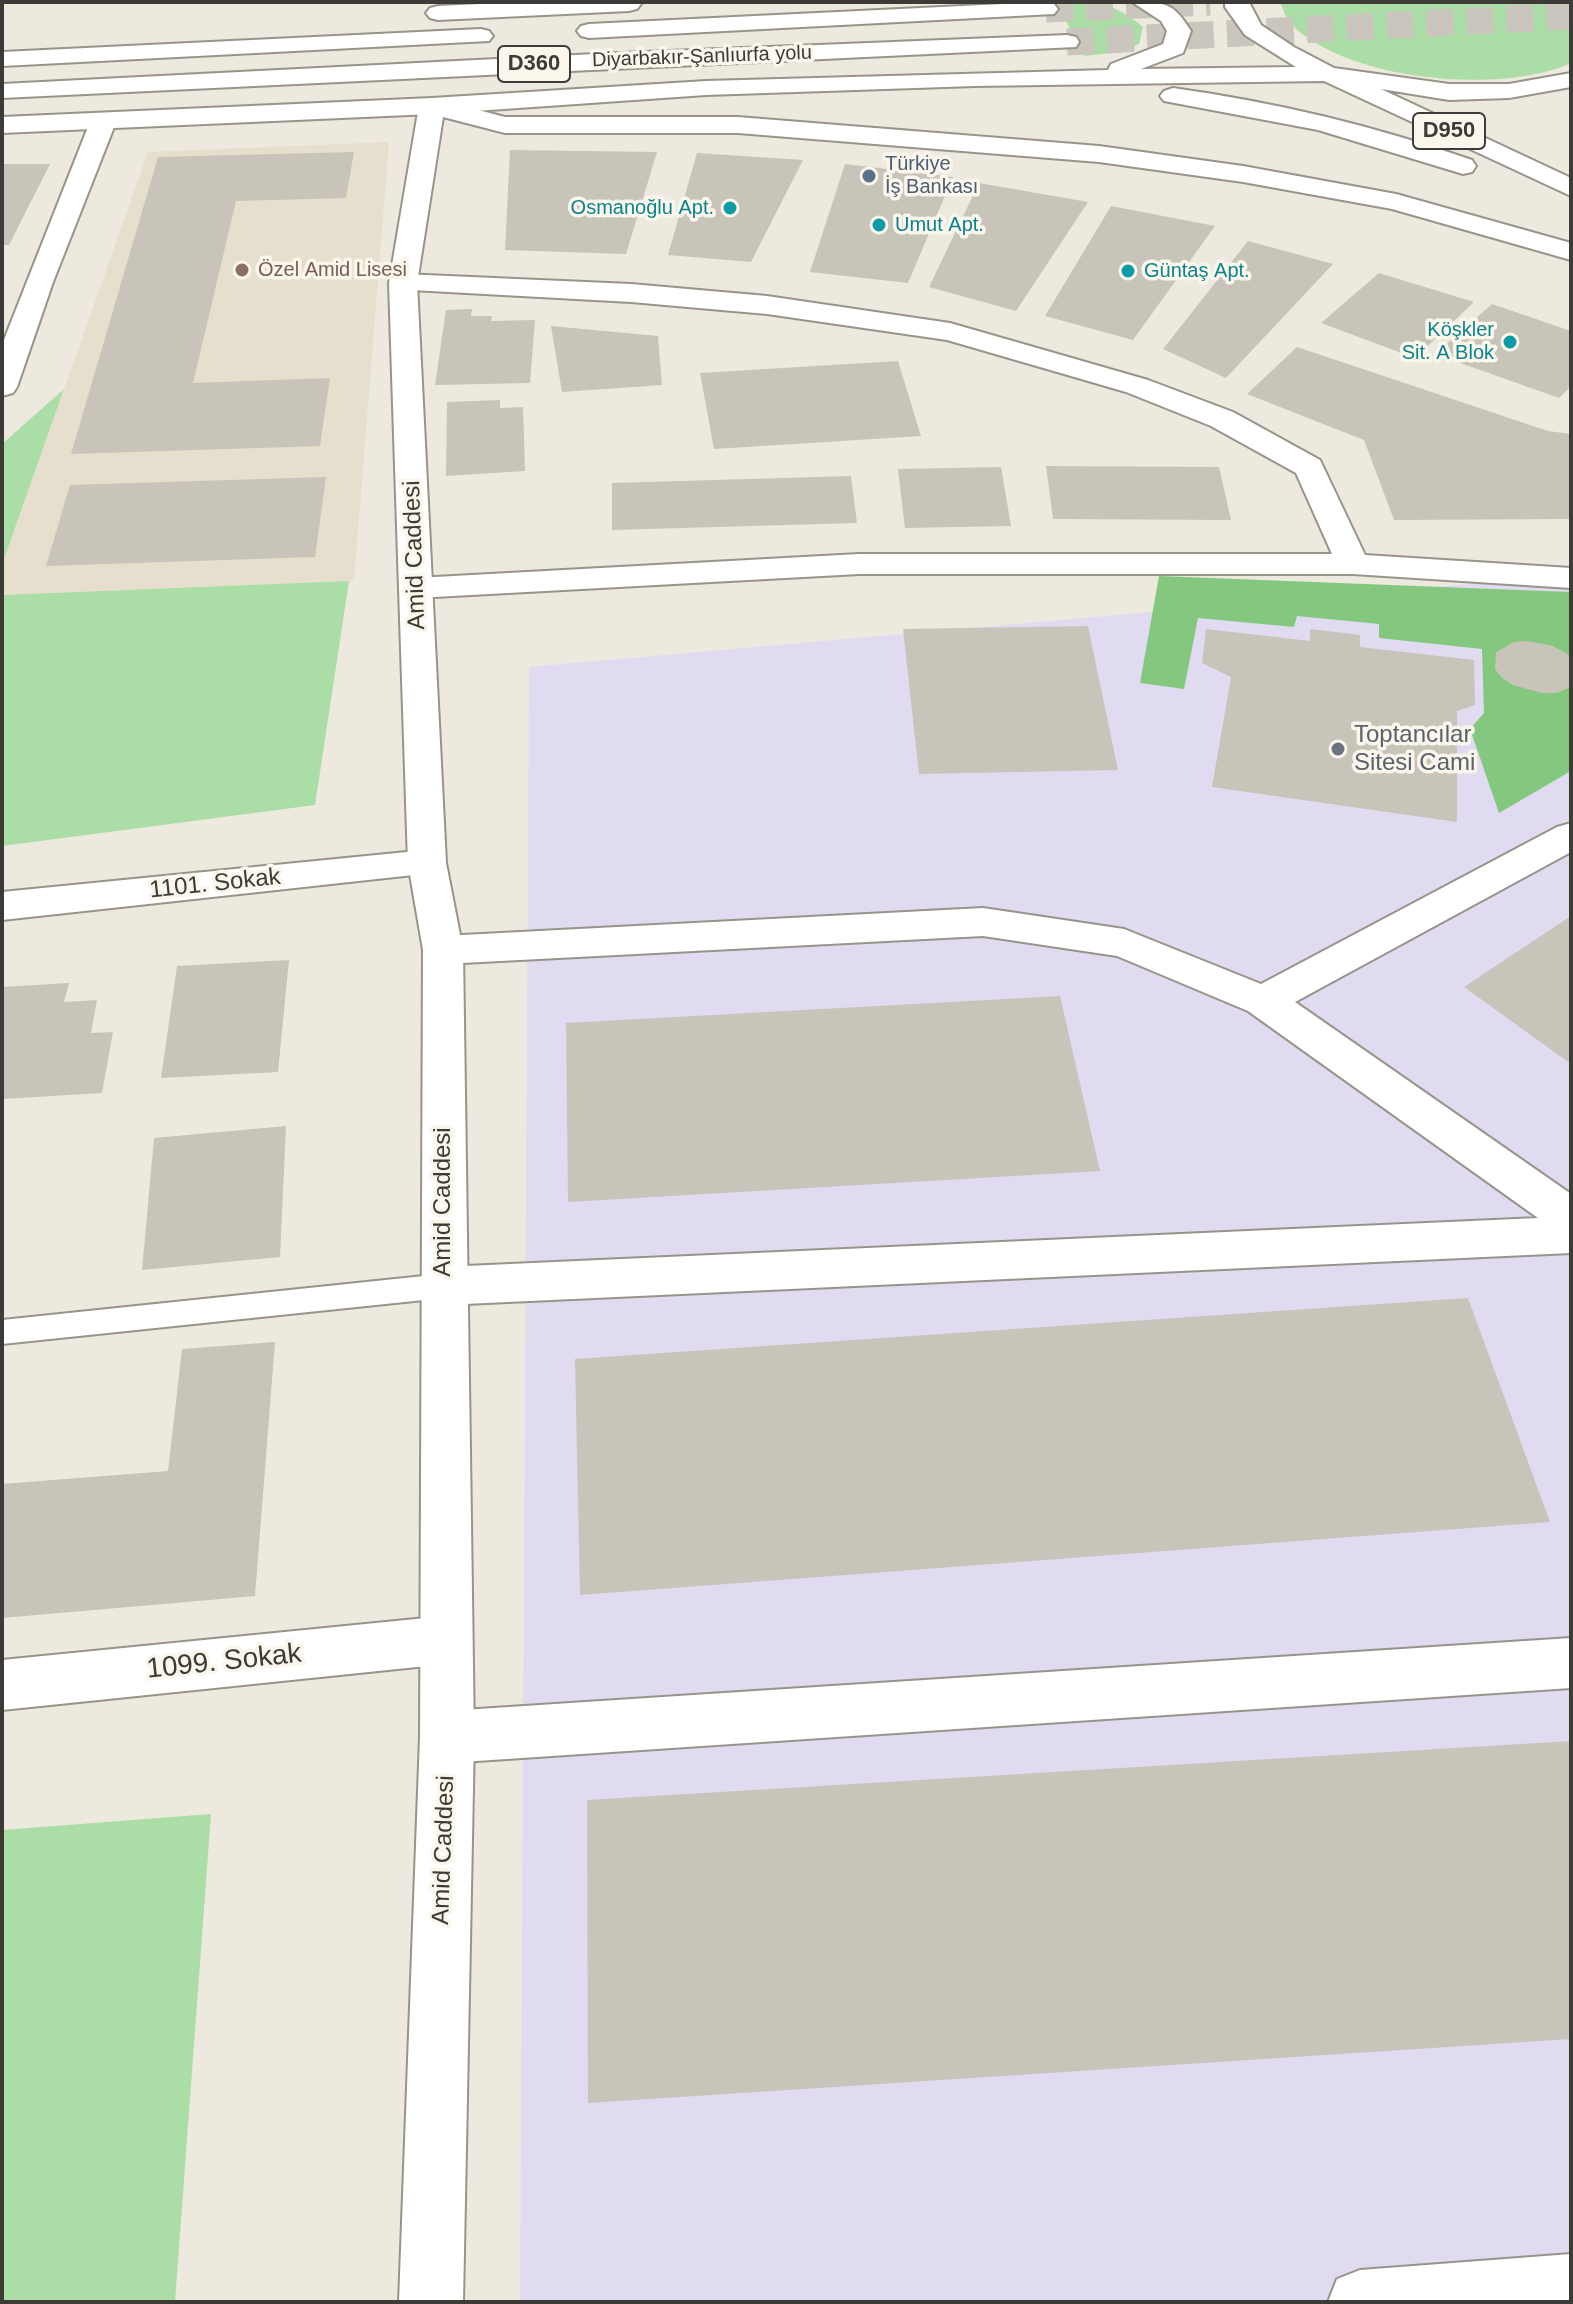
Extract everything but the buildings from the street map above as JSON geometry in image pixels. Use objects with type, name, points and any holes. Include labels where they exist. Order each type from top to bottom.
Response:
[{"type":"main road","points":[[1095,77],[1141,63],[1174,48],[1179,31],[1170,16],[1144,2]]},
{"type":"main road","points":[[1237,2],[1237,7],[1253,30],[1285,52],[1328,74]]},
{"type":"main road","points":[[412,15],[647,3]]},
{"type":"main road","name":"Diyarbakır-Şanlıurfa yolu","points":[[570,32],[1046,9]]},
{"type":"main road","name":"D360","points":[[2,59],[507,35]]},
{"type":"main road","name":"Diyarbakır-Şanlıurfa yolu","points":[[2,91],[595,61],[1067,42]]},
{"type":"main road","points":[[2,125],[432,106],[706,88],[975,79],[1328,74],[1449,92],[1509,91],[1571,80]]},
{"type":"main road","name":"D950","points":[[1328,74],[1571,188]]},
{"type":"main road","points":[[975,79],[1110,89],[1211,101],[1413,147],[1571,204]]},
{"type":"main road","points":[[432,106],[505,125],[738,125],[1099,154],[1243,174],[1396,202],[1571,252]]},
{"type":"main road","name":"Amid Caddesi","points":[[431,2302],[447,1737],[443,950],[427,863],[403,283],[432,106]]},
{"type":"main road","points":[[2,387],[39,282],[103,122]]},
{"type":"main road","points":[[403,283],[631,293],[767,305],[950,332],[1137,386],[1222,419],[1309,467],[1353,564]]},
{"type":"main road","points":[[416,588],[859,564],[1353,564],[1571,578]]},
{"type":"main road","points":[[1263,1001],[1571,836]]},
{"type":"main road","name":"1101. Sokak","points":[[2,906],[427,863]]},
{"type":"main road","points":[[443,950],[983,922],[1124,943],[1263,1001],[1571,1218]]},
{"type":"main road","points":[[443,1286],[1571,1235]]},
{"type":"main road","name":"1099. Sokak","points":[[2,1685],[446,1640]]},
{"type":"main road","points":[[447,1737],[1571,1663]]},
{"type":"main road","points":[[1360,2302],[1571,2286]]},
{"type":"lane","points":[[2,1332],[443,1286]]},
{"type":"shaded area","name":"Özel Amid Lisesi","points":[[389,142],[354,581],[2,595],[2,565],[148,152]]},
{"type":"shaded area","points":[[1571,575],[1571,2302],[520,2302],[529,667]]},
{"type":"green space","points":[[1056,2],[1092,3],[1122,12],[1143,27],[1139,44],[1120,52],[1084,56]]},
{"type":"green space","points":[[1280,2],[1571,2],[1571,63],[1541,73],[1466,80],[1385,70],[1348,59],[1316,43],[1291,24]]},
{"type":"green space","points":[[64,389],[2,565],[2,444]]},
{"type":"green space","points":[[1159,576],[1571,592],[1571,771],[1499,813],[1470,729],[1484,713],[1482,649],[1379,638],[1379,624],[1297,616],[1294,627],[1198,618],[1184,689],[1140,683]]},
{"type":"green space","points":[[349,581],[315,805],[2,846],[2,595]]},
{"type":"green space","points":[[211,1814],[175,2302],[2,2302],[2,1830]]},
{"type":"tunnel","points":[[1046,9],[1210,2]]},
{"type":"tunnel","points":[[1067,42],[1571,16]]},
{"type":"place","name":"Türkiye İş Bankası","points":[[869,176]]},
{"type":"place","name":"Osmanoğlu Apt.","points":[[730,208]]},
{"type":"place","name":"Umut Apt.","points":[[879,225]]},
{"type":"place","name":"Özel Amid Lisesi","points":[[242,270]]},
{"type":"place","name":"Güntaş Apt.","points":[[1128,271]]},
{"type":"place","name":"Köşkler Sit. A Blok","points":[[1510,342]]},
{"type":"place","name":"Toptancılar Sitesi Cami","points":[[1338,749]]}]
